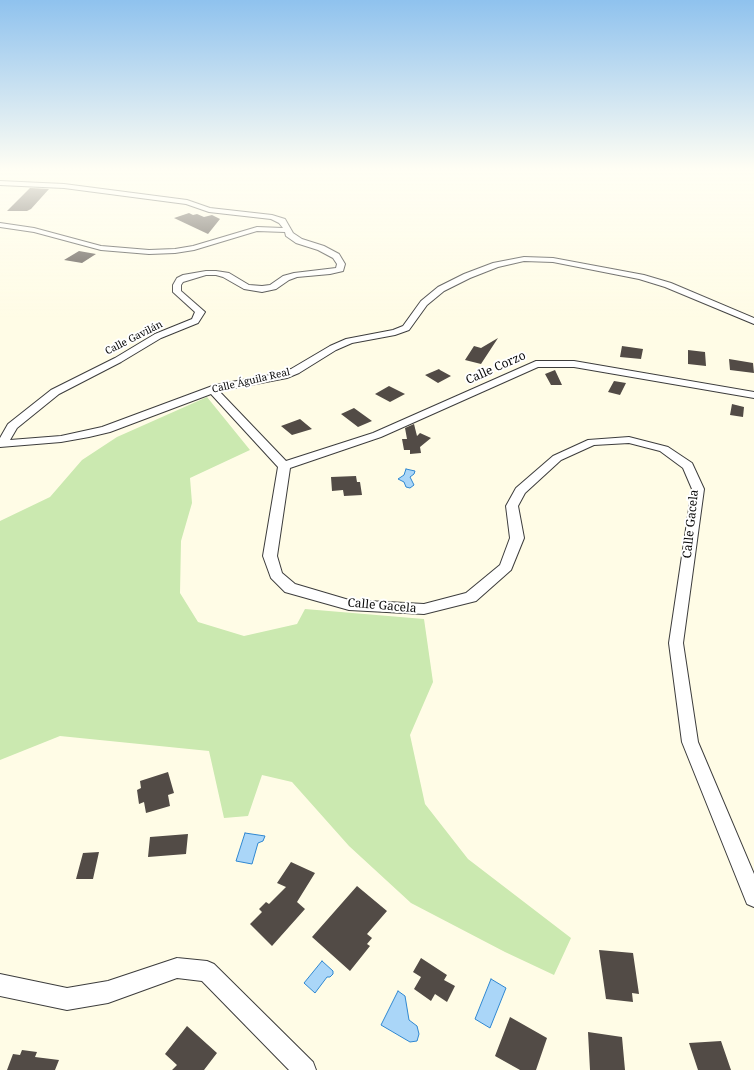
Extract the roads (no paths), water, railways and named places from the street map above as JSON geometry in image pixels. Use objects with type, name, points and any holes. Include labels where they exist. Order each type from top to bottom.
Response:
[{"type":"street","points":[[271,218],[282,221],[288,230]]},
{"type":"street","points":[[0,225],[34,230],[101,248],[149,252],[175,251],[194,248],[257,229],[288,230]]},
{"type":"street","name":"Calle Gavilán","points":[[1,444],[12,426],[55,392],[118,360],[158,336],[195,321],[200,312],[177,292],[177,286],[180,280],[186,277],[206,273],[216,273],[226,275],[247,287],[262,289],[273,287],[286,278],[297,275],[330,272],[340,269],[341,264],[336,256],[321,248],[299,241],[289,234],[288,230]]},
{"type":"street","name":"Calle Águila Real","points":[[1,444],[61,439],[95,433],[213,390],[234,384],[283,376],[295,371],[333,348],[349,342],[395,332],[406,328],[424,303],[441,289],[467,276],[496,265],[524,259],[553,260],[641,277],[668,285],[754,322]]},
{"type":"street","name":"Calle Corzo","points":[[284,466],[377,435],[536,364],[574,364],[754,396]]},
{"type":"street","points":[[213,390],[284,466]]},
{"type":"street","name":"Calle Gacela","points":[[284,466],[270,556],[276,575],[290,588],[349,605],[424,609],[471,597],[506,567],[517,538],[512,506],[520,491],[557,458],[592,442],[629,440],[664,449],[688,466],[698,488],[676,643],[690,742],[754,897]]},
{"type":"street","points":[[0,985],[67,999],[108,992],[177,968],[207,971],[305,1070]]},
{"type":"water","points":[[406,469],[415,471],[410,477],[414,485],[410,488],[406,487],[404,482],[398,479],[404,475]]},
{"type":"water","points":[[245,833],[265,836],[263,841],[258,843],[252,864],[236,861]]},
{"type":"water","points":[[322,961],[333,971],[333,974],[330,977],[327,977],[315,993],[304,983]]},
{"type":"water","points":[[491,979],[506,988],[490,1028],[475,1019]]},
{"type":"water","points":[[398,991],[405,996],[409,1020],[417,1026],[419,1034],[417,1041],[410,1042],[381,1025]]}]
